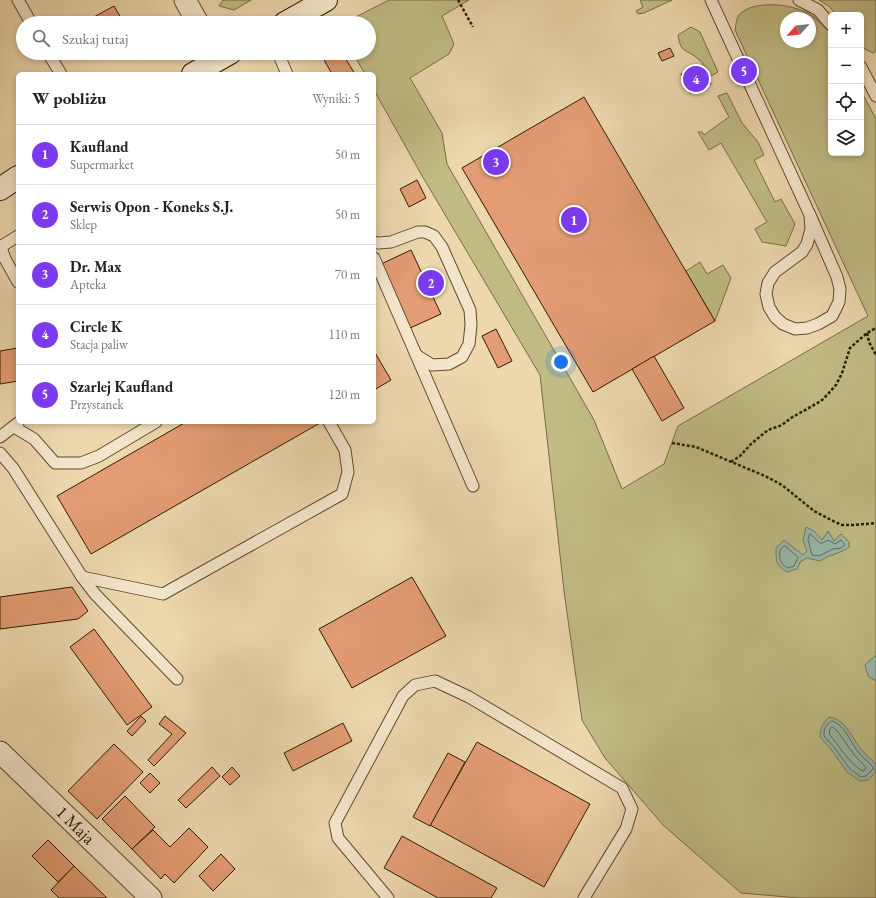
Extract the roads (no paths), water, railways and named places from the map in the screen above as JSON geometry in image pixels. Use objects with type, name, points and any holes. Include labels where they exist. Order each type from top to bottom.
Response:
[{"type":"street","points":[[185,0],[194,16]]},
{"type":"street","points":[[297,16],[326,0]]},
{"type":"street","points":[[196,72],[214,60]]},
{"type":"street","points":[[0,189],[16,178]]},
{"type":"street","name":"1 Maja","points":[[0,752],[151,898]]},
{"type":"lane","points":[[18,0],[27,16]]},
{"type":"lane","points":[[712,0],[810,215],[837,276],[840,289],[839,302],[832,316],[807,328],[795,328],[783,324],[775,317],[769,307],[766,294],[768,283],[775,272],[802,252],[807,244],[811,229],[810,215]]},
{"type":"lane","points":[[799,0],[818,10],[828,22]]},
{"type":"lane","points":[[52,60],[60,72]]},
{"type":"lane","points":[[281,60],[286,72]]},
{"type":"lane","points":[[864,73],[876,96]]},
{"type":"lane","points":[[376,242],[391,242],[418,232],[425,232],[434,236],[442,247],[470,310],[471,324],[469,344],[462,357],[449,364],[432,365],[416,355]]},
{"type":"lane","points":[[16,237],[0,247],[16,278]]},
{"type":"lane","points":[[376,263],[473,486]]},
{"type":"lane","points":[[0,437],[17,424],[34,439],[55,464],[81,463],[98,456],[153,424]]},
{"type":"lane","points":[[82,577],[163,594],[342,494],[348,472],[345,450],[330,424]]},
{"type":"lane","points":[[0,453],[14,468],[82,577],[95,594],[177,679]]},
{"type":"lane","points":[[388,898],[338,838],[335,823],[403,696],[416,685],[435,681],[469,697],[622,788],[632,809],[626,829],[584,898]]},
{"type":"water","points":[[806,527],[814,531],[822,540],[828,531],[834,541],[841,534],[849,542],[849,547],[820,561],[807,558],[800,562],[797,569],[787,572],[777,563],[776,548],[784,540],[803,555],[807,551],[803,540]]},
{"type":"water","points":[[876,655],[876,681],[868,676],[865,665]]},
{"type":"water","points":[[829,717],[840,722],[848,730],[862,750],[876,764],[875,773],[868,780],[860,781],[847,772],[831,749],[820,737],[822,726]]},
{"type":"place","name":"Szarlej Kaufland","points":[[744,71]]},
{"type":"place","name":"Circle K","points":[[696,79]]},
{"type":"place","name":"Dr. Max","points":[[496,162]]},
{"type":"place","name":"Kaufland","points":[[574,220]]},
{"type":"place","name":"Serwis Opon - Koneks S.J.","points":[[431,283]]}]
